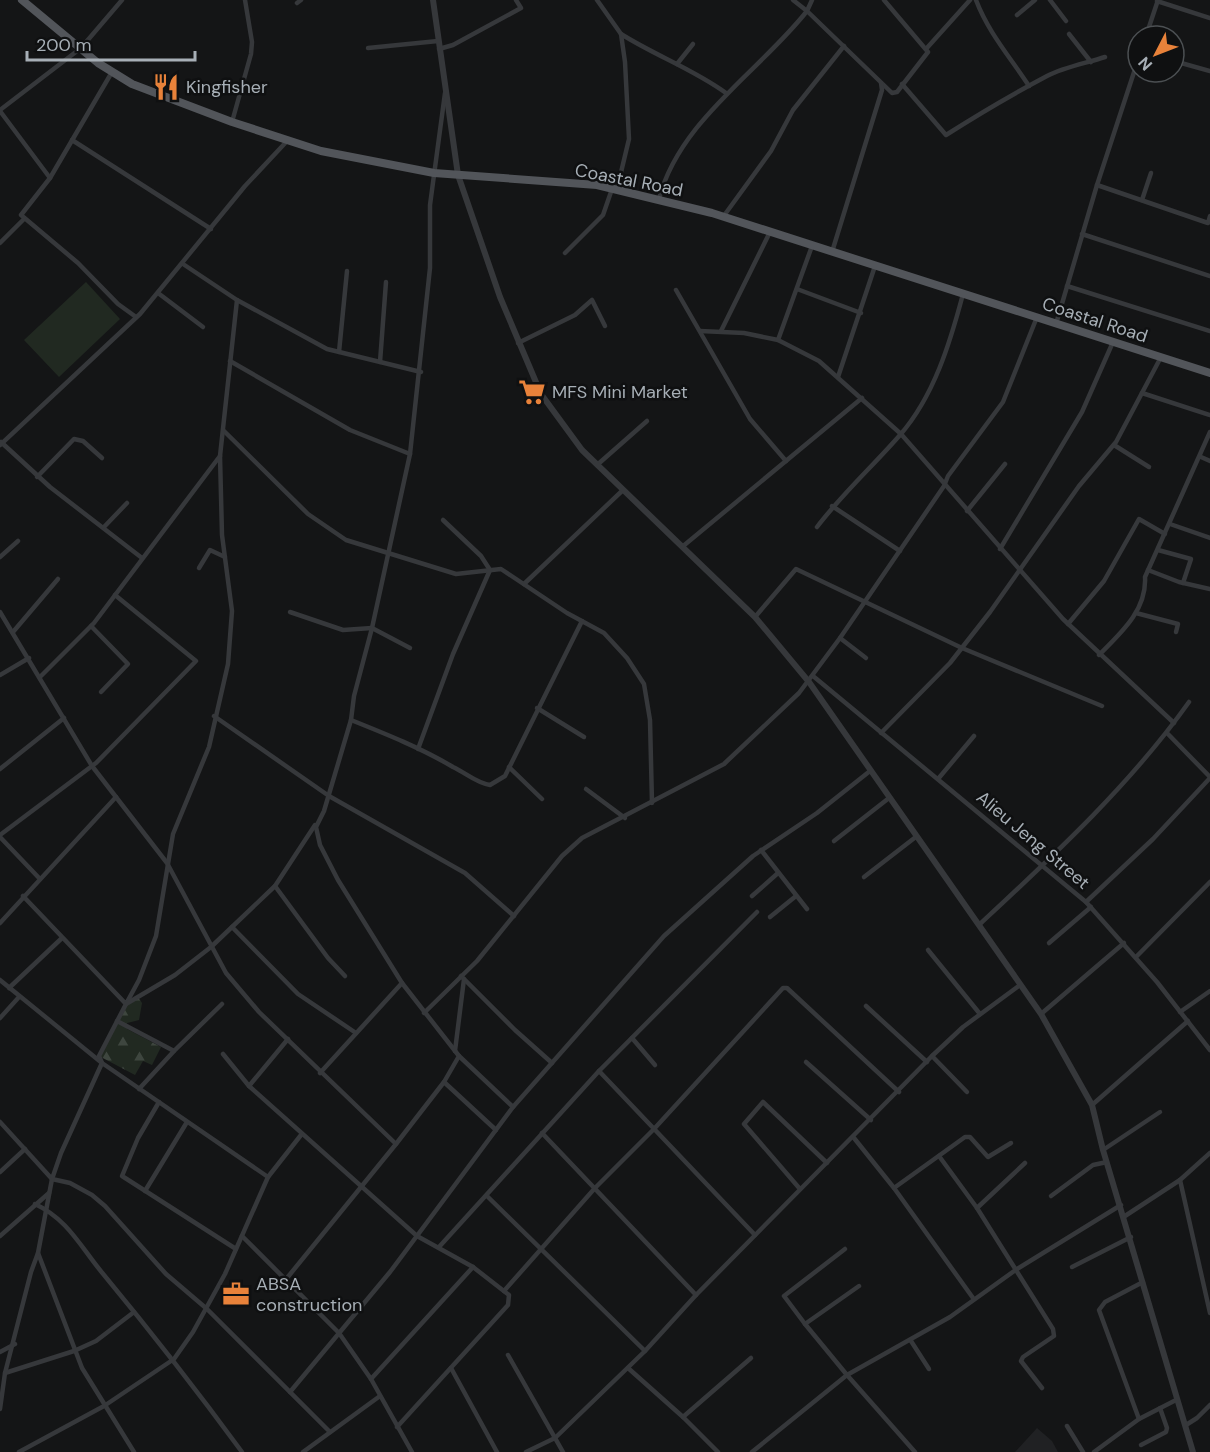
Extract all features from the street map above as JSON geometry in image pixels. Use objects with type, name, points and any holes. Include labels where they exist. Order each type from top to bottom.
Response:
[{"type":"main road","name":"Coastal Road","points":[[22,0],[112,72],[142,88],[232,122],[288,140],[357,160],[434,173],[597,185],[659,199],[723,217],[1210,374]]},
{"type":"street","points":[[111,0],[116,5]]},
{"type":"street","points":[[51,178],[0,111],[81,48],[122,0]]},
{"type":"street","points":[[232,122],[251,54],[252,42],[245,0]]},
{"type":"street","points":[[434,0],[458,175],[518,343],[541,394],[564,428],[597,465],[755,617],[811,679],[870,771],[980,924],[1041,1014],[1092,1105],[1103,1150],[1125,1216],[1176,1400],[1193,1452]]},
{"type":"street","points":[[368,48],[453,45],[521,8],[516,0]]},
{"type":"street","points":[[597,0],[621,34],[704,76],[726,93]]},
{"type":"street","points":[[793,0],[807,10],[892,93],[897,92],[928,52],[884,0]]},
{"type":"street","points":[[659,199],[667,172],[726,93],[790,32],[812,0]]},
{"type":"street","points":[[926,49],[970,0]]},
{"type":"street","points":[[976,0],[993,35],[1006,50],[1029,86]]},
{"type":"street","points":[[1017,15],[1035,0]]},
{"type":"street","points":[[1050,0],[1066,21]]},
{"type":"street","points":[[1150,24],[1158,1],[1210,18]]},
{"type":"street","points":[[565,253],[603,215],[614,189],[629,139],[621,34]]},
{"type":"street","points":[[1069,34],[1091,62]]},
{"type":"street","points":[[677,64],[693,44]]},
{"type":"street","points":[[723,217],[771,151],[793,110],[844,46]]},
{"type":"street","points":[[902,84],[946,135],[1029,86],[1038,84],[1046,76],[1106,57]]},
{"type":"street","points":[[1186,64],[1210,71]]},
{"type":"street","points":[[112,72],[51,178],[22,214],[24,219],[78,263],[110,297],[136,317]]},
{"type":"street","points":[[832,252],[882,90],[881,83]]},
{"type":"street","points":[[1056,324],[1097,185],[1130,84]]},
{"type":"street","points":[[126,1004],[175,975],[212,947],[275,886],[318,821],[329,796],[351,720],[354,696],[372,628],[410,454],[421,372],[430,268],[430,206],[446,87]]},
{"type":"street","points":[[72,140],[211,229]]},
{"type":"street","points":[[142,558],[38,477],[1,443],[136,317],[183,264],[244,186],[288,140]]},
{"type":"street","points":[[1142,200],[1151,173]]},
{"type":"street","points":[[1097,185],[1209,223],[1210,216]]},
{"type":"street","points":[[0,243],[24,219]]},
{"type":"street","points":[[721,331],[770,232]]},
{"type":"street","points":[[1083,234],[1210,276]]},
{"type":"street","points":[[778,340],[812,246]]},
{"type":"street","points":[[183,264],[237,300],[327,349],[421,372]]},
{"type":"street","points":[[838,377],[875,266]]},
{"type":"street","points":[[339,352],[347,272]]},
{"type":"street","points":[[380,362],[386,282]]},
{"type":"street","points":[[1067,286],[1210,332]]},
{"type":"street","points":[[797,289],[861,312]]},
{"type":"street","points":[[676,290],[750,419],[786,461]]},
{"type":"street","points":[[158,293],[203,327]]},
{"type":"street","points":[[817,527],[832,506],[901,434],[930,392],[963,294]]},
{"type":"street","points":[[0,1409],[5,1373],[15,1344],[31,1272],[38,1253],[52,1179],[61,1153],[102,1063],[99,1056],[139,980],[156,936],[166,863],[183,808],[209,747],[214,716],[228,664],[232,611],[222,535],[220,456],[237,300]]},
{"type":"street","points":[[518,343],[575,315],[592,300],[605,326]]},
{"type":"street","points":[[424,1012],[477,961],[562,856],[582,838],[625,818],[724,764],[811,679],[944,486],[948,476],[1003,402],[1037,317]]},
{"type":"street","points":[[700,331],[721,331],[778,340],[819,360],[901,434],[944,486],[1068,624],[1174,723]]},
{"type":"street","points":[[1000,549],[1082,412],[1113,342]]},
{"type":"street","points":[[881,733],[950,663],[1079,486],[1114,445],[1161,357]]},
{"type":"street","points":[[230,361],[350,430],[410,454]]},
{"type":"street","points":[[1142,393],[1210,415]]},
{"type":"street","points":[[682,547],[862,398]]},
{"type":"street","points":[[597,465],[647,421]]},
{"type":"street","points":[[224,431],[326,529],[346,540],[456,574],[475,574],[501,569],[604,633],[627,658],[644,684],[650,720],[652,803]]},
{"type":"street","points":[[1099,655],[1136,613],[1148,570],[1201,457],[1210,432]]},
{"type":"street","points":[[38,477],[74,439],[83,441],[102,458]]},
{"type":"street","points":[[1114,445],[1149,467]]},
{"type":"street","points":[[41,676],[91,626],[220,456]]},
{"type":"street","points":[[1201,457],[1210,461]]},
{"type":"street","points":[[967,512],[1005,464]]},
{"type":"street","points":[[524,584],[623,490]]},
{"type":"street","points":[[104,527],[126,503]]},
{"type":"street","points":[[832,506],[900,551]]},
{"type":"street","points":[[1068,624],[1104,581],[1139,519],[1165,534]]},
{"type":"street","points":[[443,520],[481,556],[490,570]]},
{"type":"street","points":[[1170,524],[1210,538]]},
{"type":"street","points":[[0,557],[18,541]]},
{"type":"street","points":[[199,568],[210,550],[225,557]]},
{"type":"street","points":[[1158,550],[1191,559],[1184,583]]},
{"type":"street","points":[[755,617],[796,569],[962,648],[1102,706]]},
{"type":"street","points":[[418,749],[453,654],[490,570]]},
{"type":"street","points":[[1148,570],[1184,583],[1210,589]]},
{"type":"street","points":[[13,632],[58,579]]},
{"type":"street","points":[[40,879],[0,836],[92,766],[159,702],[196,660],[115,595]]},
{"type":"street","points":[[0,612],[41,676],[92,766],[166,863],[226,973],[260,1012],[320,1073],[396,1144]]},
{"type":"street","points":[[290,612],[343,630],[372,628],[410,648]]},
{"type":"street","points":[[1136,613],[1178,624],[1176,632]]},
{"type":"street","points":[[351,720],[418,749],[481,784],[490,785],[498,781],[509,767],[582,621]]},
{"type":"street","points":[[91,626],[128,664],[100,692]]},
{"type":"street","points":[[840,638],[866,658]]},
{"type":"street","points":[[0,675],[29,658]]},
{"type":"street","name":"Alieu Jeng Street","points":[[811,679],[938,779],[1086,902],[1136,957],[1210,1050]]},
{"type":"street","points":[[980,924],[1042,866],[1147,758],[1189,702]]},
{"type":"street","points":[[537,708],[584,737]]},
{"type":"street","points":[[214,716],[329,796],[465,873],[514,916]]},
{"type":"street","points":[[0,769],[64,718]]},
{"type":"street","points":[[1086,902],[1153,839],[1210,777],[1167,733]]},
{"type":"street","points":[[938,779],[974,736]]},
{"type":"street","points":[[509,767],[542,799]]},
{"type":"street","points":[[290,1392],[417,1236],[513,1107],[664,936],[761,850],[817,813],[870,771]]},
{"type":"street","points":[[586,789],[625,818]]},
{"type":"street","points":[[0,924],[23,896],[116,797]]},
{"type":"street","points":[[834,841],[889,798]]},
{"type":"street","points":[[318,821],[317,836],[326,859],[402,982],[459,1056],[513,1107]]},
{"type":"street","points":[[864,877],[916,836]]},
{"type":"street","points":[[761,850],[807,909]]},
{"type":"street","points":[[752,896],[778,873]]},
{"type":"street","points":[[1136,957],[1210,882]]},
{"type":"street","points":[[275,886],[328,958],[345,976]]},
{"type":"street","points":[[23,896],[126,1004]]},
{"type":"street","points":[[770,917],[796,896]]},
{"type":"street","points":[[1049,943],[1091,907]]},
{"type":"street","points":[[439,1247],[599,1071],[757,912]]},
{"type":"street","points":[[232,927],[298,994],[356,1033]]},
{"type":"street","points":[[9,988],[62,938]]},
{"type":"street","points":[[1041,1014],[1124,943]]},
{"type":"street","points":[[928,950],[981,1014]]},
{"type":"street","points":[[462,977],[514,1030],[552,1063]]},
{"type":"street","points":[[455,1051],[462,977]]},
{"type":"street","points":[[0,980],[102,1063],[268,1177]]},
{"type":"street","points":[[320,1073],[402,982]]},
{"type":"street","points":[[526,1452],[555,1438],[645,1351],[754,1235],[854,1138],[932,1056],[981,1014],[1020,986]]},
{"type":"street","points":[[504,1291],[595,1188],[654,1129],[783,988],[787,988],[898,1092]]},
{"type":"street","points":[[1180,1012],[1210,991]]},
{"type":"street","points":[[0,1018],[19,997]]},
{"type":"street","points":[[139,1089],[222,1004]]},
{"type":"street","points":[[866,1006],[927,1062]]},
{"type":"street","points":[[117,1021],[174,1052]]},
{"type":"street","points":[[1092,1105],[1188,1021]]},
{"type":"street","points":[[632,1038],[655,1065]]},
{"type":"street","points":[[249,1086],[288,1039]]},
{"type":"street","points":[[223,1054],[249,1086],[301,1135],[417,1236],[473,1267],[504,1291],[510,1300],[508,1305],[397,1427]]},
{"type":"street","points":[[287,1278],[396,1144],[444,1082],[459,1056]]},
{"type":"street","points":[[932,1056],[967,1092]]},
{"type":"street","points":[[806,1062],[871,1120]]},
{"type":"street","points":[[599,1071],[754,1235]]},
{"type":"street","points":[[444,1082],[496,1130]]},
{"type":"street","points":[[159,1102],[138,1138],[122,1176],[236,1249]]},
{"type":"street","points":[[800,1189],[744,1124],[763,1102],[827,1163]]},
{"type":"street","points":[[1103,1150],[1160,1112]]},
{"type":"street","points":[[0,1122],[52,1179],[70,1183],[92,1195],[124,1224],[166,1274],[207,1309],[330,1432]]},
{"type":"street","points":[[145,1191],[187,1122]]},
{"type":"street","points":[[542,1133],[696,1295]]},
{"type":"street","points":[[19,1452],[28,1450],[104,1406],[174,1359],[207,1309],[268,1177],[301,1135]]},
{"type":"street","points":[[894,1188],[965,1137],[970,1137],[988,1157],[996,1155],[1011,1143]]},
{"type":"street","points":[[854,1138],[894,1188],[973,1298]]},
{"type":"street","points":[[0,1172],[25,1149]]},
{"type":"street","points":[[1125,1216],[1180,1180],[1210,1153]]},
{"type":"street","points":[[939,1156],[1017,1269],[1055,1333],[1023,1357],[1021,1361],[1042,1388]]},
{"type":"street","points":[[1051,1196],[1093,1165],[1107,1162]]},
{"type":"street","points":[[977,1208],[1025,1163]]},
{"type":"street","points":[[1180,1180],[1210,1312]]},
{"type":"street","points":[[0,1236],[49,1193]]},
{"type":"street","points":[[487,1196],[645,1351]]},
{"type":"street","points":[[35,1204],[47,1209],[69,1227],[83,1250],[174,1359],[242,1452]]},
{"type":"street","points":[[752,1452],[847,1375],[950,1317],[973,1298],[1017,1269],[1120,1205]]},
{"type":"street","points":[[242,1236],[287,1278],[339,1333],[370,1379],[412,1452]]},
{"type":"street","points":[[1072,1267],[1131,1237]]},
{"type":"street","points":[[845,1249],[784,1296],[847,1375],[915,1452]]},
{"type":"street","points":[[38,1253],[75,1351],[104,1406],[134,1452]]},
{"type":"street","points":[[370,1379],[473,1267]]},
{"type":"street","points":[[1139,1419],[1099,1310],[1105,1302],[1143,1282]]},
{"type":"street","points":[[805,1324],[859,1286]]},
{"type":"street","points":[[5,1373],[75,1351],[96,1341],[134,1312]]},
{"type":"street","points":[[911,1341],[930,1368]]},
{"type":"street","points":[[0,1352],[15,1344]]},
{"type":"street","points":[[508,1355],[562,1452]]},
{"type":"street","points":[[683,1417],[751,1358]]},
{"type":"street","points":[[451,1368],[497,1452]]},
{"type":"street","points":[[628,1368],[718,1452]]},
{"type":"street","points":[[303,1452],[380,1396]]},
{"type":"street","points":[[1094,1452],[1139,1419],[1176,1400]]},
{"type":"street","points":[[1186,1425],[1210,1405]]},
{"type":"street","points":[[1141,1445],[1166,1432],[1167,1428],[1160,1408]]},
{"type":"street","points":[[1066,1426],[1083,1452]]},
{"type":"shaded area","points":[[1037,1428],[1052,1441],[1058,1452],[1015,1452]]},
{"type":"green space","points":[[86,282],[120,319],[59,377],[24,340]]},
{"type":"green space","points":[[137,996],[142,1003],[139,1020],[127,1023],[127,1029],[161,1047],[152,1065],[143,1061],[135,1075],[99,1056],[126,1004]]},
{"type":"place","name":"Kingfisher","points":[[166,87]]},
{"type":"place","name":"MFS Mini Market","points":[[532,392]]},
{"type":"place","name":"ABSA construction","points":[[236,1294]]}]
